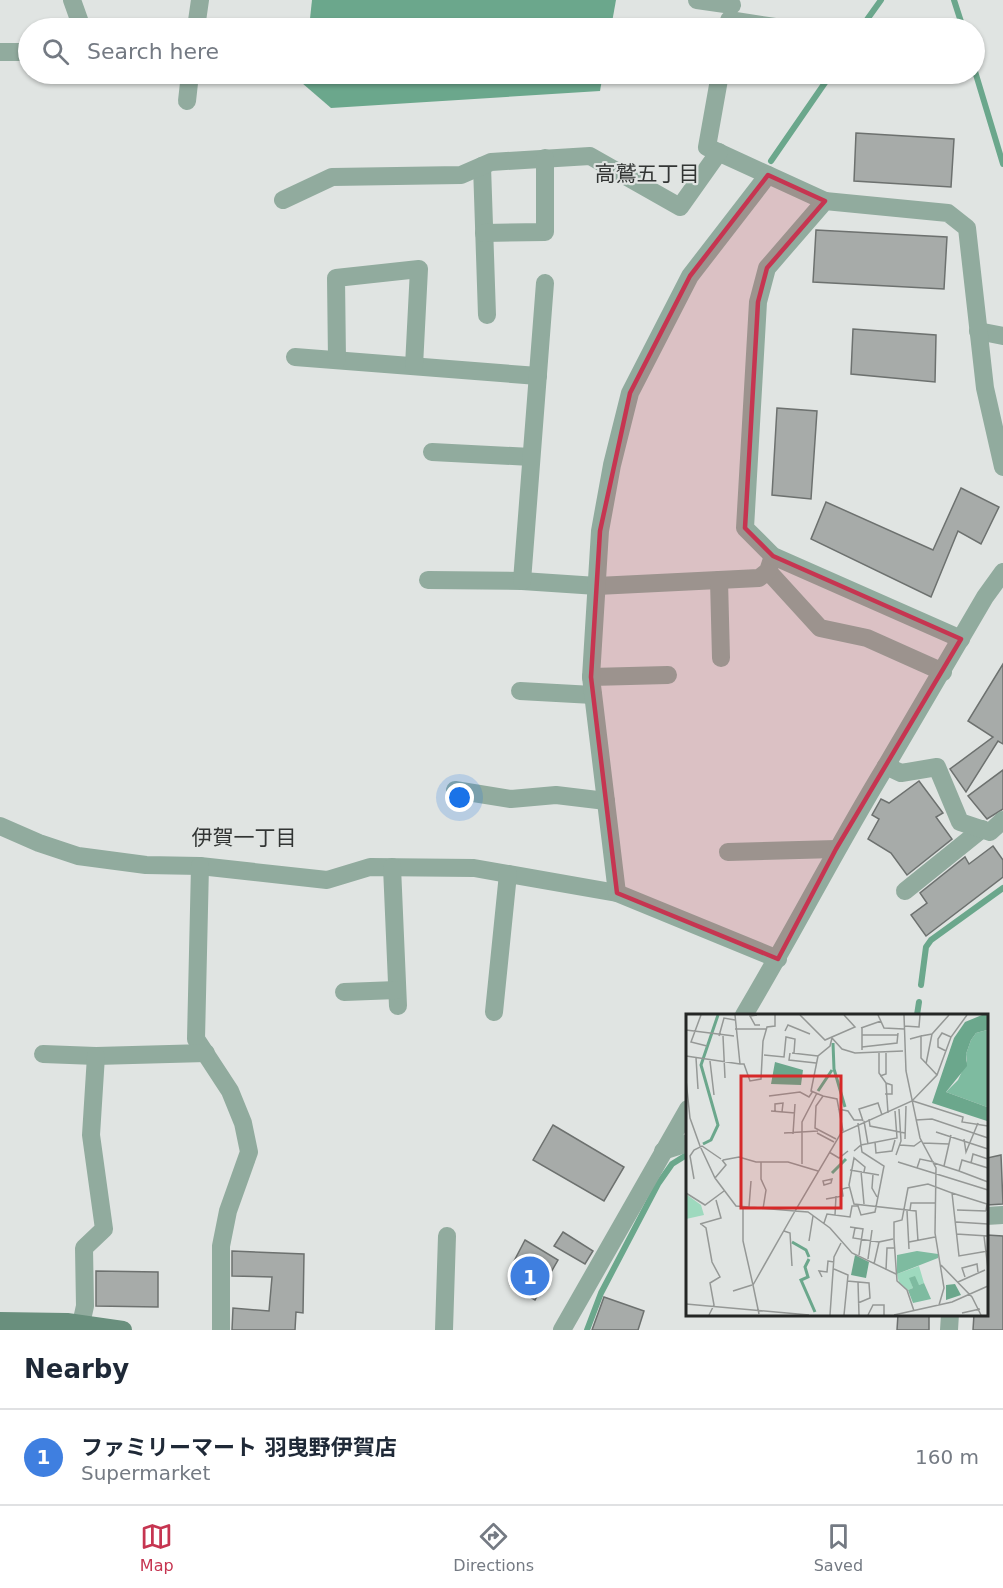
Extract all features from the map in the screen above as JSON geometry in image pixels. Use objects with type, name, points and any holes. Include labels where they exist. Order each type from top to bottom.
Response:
[{"type":"main road","points":[[8,1325],[81,1324],[123,1330]]},
{"type":"street","points":[[72,0],[78,18]]},
{"type":"street","points":[[197,18],[200,0]]},
{"type":"street","points":[[697,0],[747,18]]},
{"type":"street","points":[[0,52],[18,52]]},
{"type":"street","points":[[187,101],[189,84]]},
{"type":"street","points":[[718,84],[707,147],[825,201],[948,213],[967,228],[985,388],[1003,467]]},
{"type":"street","points":[[284,200],[332,177],[461,175],[491,162],[590,156],[680,207],[719,152]]},
{"type":"street","points":[[484,233],[545,232],[545,159]]},
{"type":"street","points":[[482,166],[487,315]]},
{"type":"street","points":[[617,893],[592,686],[600,531],[612,465],[630,393],[690,276],[768,175]]},
{"type":"street","points":[[825,201],[767,268],[758,302],[745,528],[820,628],[867,638],[943,672]]},
{"type":"street","points":[[338,360],[336,278],[419,269],[414,366]]},
{"type":"street","points":[[522,581],[545,283]]},
{"type":"street","points":[[978,331],[1003,336]]},
{"type":"street","points":[[296,357],[538,376]]},
{"type":"street","points":[[432,452],[531,457]]},
{"type":"street","points":[[428,580],[522,581],[597,586],[719,580],[759,578],[770,563]]},
{"type":"street","points":[[770,563],[961,639]]},
{"type":"street","points":[[745,1014],[778,959],[836,849],[943,672],[985,597],[1003,572]]},
{"type":"street","points":[[719,580],[721,658]]},
{"type":"street","points":[[520,691],[592,686],[668,675]]},
{"type":"street","points":[[886,766],[901,773],[937,767],[960,822],[990,832],[1003,820]]},
{"type":"street","points":[[455,790],[511,799],[556,795],[606,801]]},
{"type":"street","points":[[0,826],[39,843],[78,856],[146,865],[200,866],[327,880],[370,867],[474,868],[617,893],[778,959]]},
{"type":"street","points":[[905,891],[982,829]]},
{"type":"street","points":[[728,852],[836,849]]},
{"type":"street","points":[[200,866],[196,1039],[230,1091],[243,1123],[249,1152],[228,1211],[221,1246],[221,1330]]},
{"type":"street","points":[[344,992],[398,998],[392,867]]},
{"type":"street","points":[[494,1012],[508,874]]},
{"type":"street","points":[[43,1054],[96,1056],[206,1053]]},
{"type":"street","points":[[81,1324],[85,1306],[84,1248],[104,1229],[91,1135],[96,1056]]},
{"type":"street","points":[[562,1330],[686,1112]]},
{"type":"street","points":[[663,1150],[686,1144]]},
{"type":"street","points":[[988,1216],[1003,1215]]},
{"type":"street","points":[[444,1330],[447,1236]]},
{"type":"street","points":[[949,1330],[950,1315]]},
{"type":"highlighted area","points":[[768,175],[825,201],[767,268],[758,302],[745,528],[773,556],[961,639],[836,849],[778,959],[617,893],[591,677],[600,531],[630,393],[690,276]]},
{"type":"shaded area","points":[[312,0],[616,0],[613,18],[310,18]]},
{"type":"shaded area","points":[[303,84],[601,84],[600,91],[331,108]]},
{"type":"building","points":[[856,133],[954,139],[951,187],[854,181]]},
{"type":"building","points":[[816,230],[947,237],[944,289],[813,282]]},
{"type":"building","points":[[853,329],[936,335],[935,382],[851,374]]},
{"type":"building","points":[[777,408],[817,411],[811,499],[772,495]]},
{"type":"building","points":[[961,488],[999,507],[981,544],[958,531],[931,597],[811,539],[826,502],[933,550]]},
{"type":"building","points":[[1003,664],[1003,744],[998,741],[966,792],[950,769],[993,737],[968,721]]},
{"type":"building","points":[[1003,770],[1003,809],[987,819],[968,796]]},
{"type":"building","points":[[919,781],[943,813],[936,817],[952,839],[907,875],[891,853],[868,839],[879,819],[872,815],[881,799],[889,803]]},
{"type":"building","points":[[993,846],[1003,860],[1003,877],[926,936],[911,915],[927,903],[920,893],[965,857],[969,864]]},
{"type":"building","points":[[553,1125],[624,1167],[604,1201],[533,1160]]},
{"type":"building","points":[[1001,1155],[1003,1204],[988,1205],[988,1158]]},
{"type":"building","points":[[563,1232],[593,1251],[585,1264],[554,1246]]},
{"type":"building","points":[[988,1235],[1003,1236],[1003,1330],[973,1330],[974,1315],[988,1315]]},
{"type":"building","points":[[525,1240],[558,1260],[535,1300],[510,1285],[511,1267]]},
{"type":"building","points":[[232,1251],[304,1254],[303,1313],[296,1312],[295,1330],[232,1330],[233,1308],[269,1311],[272,1277],[232,1276]]},
{"type":"building","points":[[96,1271],[158,1272],[158,1307],[96,1306]]},
{"type":"building","points":[[604,1297],[644,1311],[638,1330],[592,1330]]},
{"type":"building","points":[[898,1315],[929,1315],[929,1330],[897,1330]]},
{"type":"waterway","points":[[868,18],[881,0]]},
{"type":"waterway","points":[[954,0],[960,18]]},
{"type":"waterway","points":[[771,161],[824,84]]},
{"type":"waterway","points":[[979,84],[1003,164]]},
{"type":"waterway","points":[[921,985],[926,947],[931,940],[1003,888]]},
{"type":"waterway","points":[[917,1014],[919,1002]]},
{"type":"waterway","points":[[587,1330],[601,1293],[658,1184],[672,1164],[686,1155]]},
{"type":"place","name":"ファミリーマート 羽曳野伊賀店","points":[[530,1276]]},
{"type":"district","name":"高鷲五丁目","points":[[647,174]]},
{"type":"district","name":"伊賀一丁目","points":[[244,838]]}]
